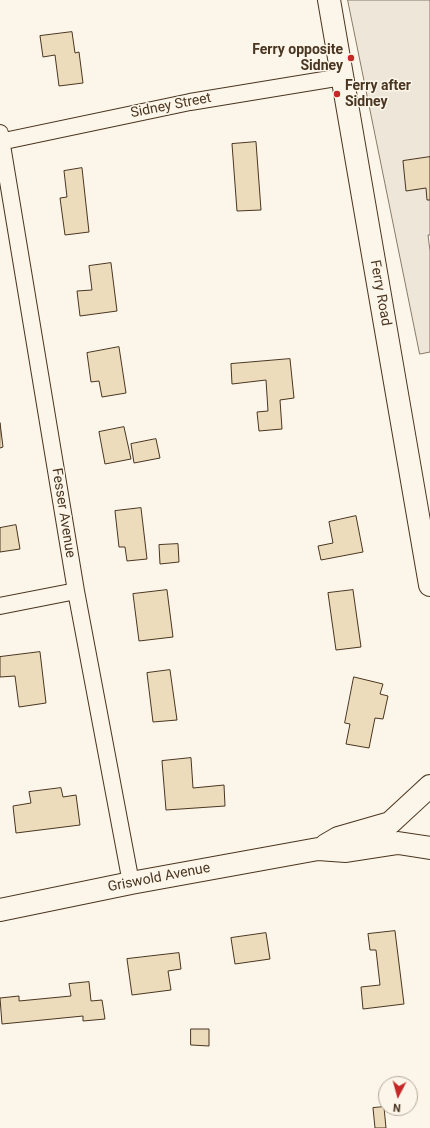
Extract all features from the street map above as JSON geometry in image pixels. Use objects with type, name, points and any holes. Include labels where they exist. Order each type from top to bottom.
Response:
[{"type":"main road","name":"Ferry Road","points":[[329,0],[430,585]]},
{"type":"main road","points":[[318,849],[338,838],[390,823],[430,786]]},
{"type":"main road","points":[[318,849],[346,851],[398,843],[430,848]]},
{"type":"main road","name":"Griswold Avenue","points":[[0,910],[131,883],[318,849]]},
{"type":"street","name":"Sidney Street","points":[[1,139],[190,102],[342,76]]},
{"type":"street","name":"Fesser Avenue","points":[[1,139],[76,591],[131,883]]},
{"type":"street","points":[[0,606],[76,591]]},
{"type":"shaded area","points":[[348,0],[430,0],[430,235],[428,235],[430,251],[430,352],[420,354]]},
{"type":"building","points":[[72,32],[75,53],[79,52],[83,83],[59,86],[55,55],[43,57],[40,36]]},
{"type":"building","points":[[256,142],[261,210],[237,211],[232,144]]},
{"type":"building","points":[[430,157],[430,200],[427,200],[426,188],[406,191],[403,161]]},
{"type":"building","points":[[82,168],[89,232],[65,235],[60,198],[67,197],[64,171]]},
{"type":"building","points":[[111,263],[117,311],[80,316],[77,291],[92,290],[89,266]]},
{"type":"building","points":[[119,347],[126,393],[102,397],[99,381],[91,382],[87,353]]},
{"type":"building","points":[[290,359],[294,398],[280,400],[282,429],[259,431],[257,412],[268,411],[266,380],[232,384],[231,364]]},
{"type":"building","points":[[0,423],[3,447],[0,448]]},
{"type":"building","points":[[124,427],[131,459],[105,464],[99,432]]},
{"type":"building","points":[[156,439],[160,458],[134,463],[131,444]]},
{"type":"building","points":[[141,508],[147,559],[127,561],[125,547],[119,547],[115,511]]},
{"type":"building","points":[[356,516],[363,552],[321,560],[318,546],[333,543],[329,522]]},
{"type":"building","points":[[16,525],[20,549],[0,552],[0,528]]},
{"type":"building","points":[[178,544],[179,562],[160,564],[159,545]]},
{"type":"building","points":[[167,590],[173,637],[139,641],[133,594]]},
{"type":"building","points":[[353,590],[361,647],[336,650],[328,593]]},
{"type":"building","points":[[40,652],[46,703],[19,707],[15,676],[0,677],[0,657]]},
{"type":"building","points":[[170,670],[177,720],[153,722],[147,673]]},
{"type":"building","points":[[354,677],[383,684],[380,694],[388,696],[383,719],[375,718],[369,748],[346,744],[350,724],[345,723]]},
{"type":"building","points":[[191,758],[193,788],[224,785],[225,806],[166,810],[162,761]]},
{"type":"building","points":[[61,788],[63,797],[76,795],[80,825],[16,833],[13,806],[31,803],[29,792]]},
{"type":"building","points":[[395,931],[404,1004],[363,1009],[361,987],[380,985],[376,950],[370,950],[368,934]]},
{"type":"building","points":[[266,933],[270,959],[235,964],[231,938]]},
{"type":"building","points":[[179,953],[181,969],[168,971],[171,990],[132,995],[127,959]]},
{"type":"building","points":[[89,982],[91,1001],[102,1000],[105,1019],[83,1021],[83,1016],[2,1024],[0,998],[19,996],[19,1001],[71,996],[69,984]]},
{"type":"building","points":[[191,1029],[209,1029],[209,1046],[191,1045]]},
{"type":"building","points":[[373,1108],[378,1108],[378,1116],[385,1116],[386,1128],[375,1128]]},
{"type":"place","name":"Ferry opposite Sidney","points":[[351,58]]},
{"type":"place","name":"Ferry after Sidney","points":[[337,94]]}]
